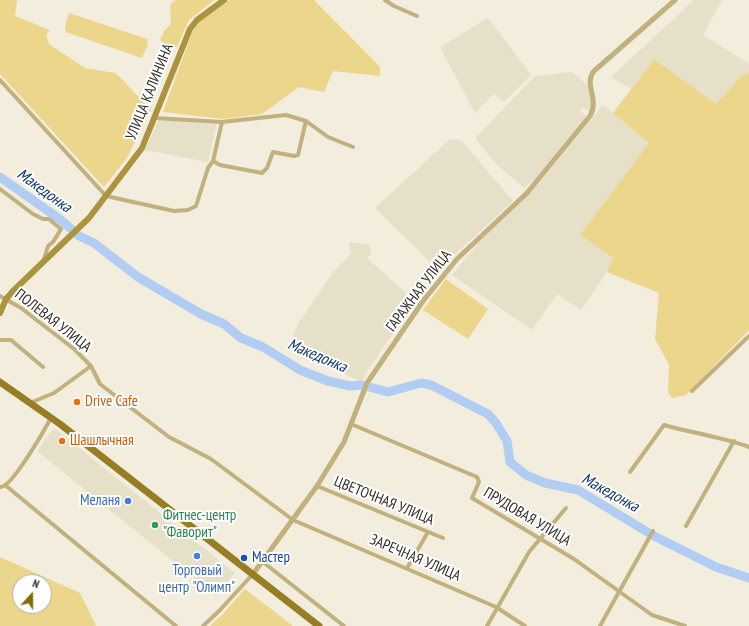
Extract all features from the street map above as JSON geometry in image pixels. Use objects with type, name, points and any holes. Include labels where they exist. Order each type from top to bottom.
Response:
[{"type":"main road","name":"УЛИЦА КАЛИНИНА","points":[[6,299],[78,229],[106,196],[142,148],[190,29],[197,20],[224,0]]},
{"type":"main road","points":[[0,313],[6,299]]},
{"type":"main road","points":[[0,382],[51,418],[319,626]]},
{"type":"street","points":[[384,0],[417,16]]},
{"type":"street","name":"ГАРАЖНАЯ УЛИЦА","points":[[253,574],[317,486],[344,442],[366,386],[401,332],[445,272],[527,193],[590,116],[595,106],[590,83],[590,76],[594,71],[675,0]]},
{"type":"street","points":[[0,80],[106,196],[174,211],[188,210],[196,206],[208,168],[213,161],[222,122]]},
{"type":"street","points":[[155,118],[222,122],[280,114],[306,121],[328,137],[354,146]]},
{"type":"street","points":[[213,161],[220,165],[262,173],[267,168],[273,152],[294,156],[298,155],[306,121]]},
{"type":"street","points":[[0,189],[33,214],[43,219],[49,219],[61,229],[53,242],[48,246],[43,262]]},
{"type":"street","name":"ПОЛЕВАЯ УЛИЦА","points":[[0,296],[39,321],[74,349],[91,366],[54,393],[30,403]]},
{"type":"street","points":[[692,391],[749,336]]},
{"type":"street","points":[[0,340],[10,340],[43,367]]},
{"type":"street","name":"ЗАРЕЧНАЯ УЛИЦА","points":[[91,366],[100,384],[113,394],[169,436],[211,459],[293,520],[496,607],[525,626]]},
{"type":"street","points":[[0,487],[6,485],[38,442],[51,418]]},
{"type":"street","name":"ПРУДОВАЯ УЛИЦА","points":[[351,424],[477,477],[479,482],[472,498],[541,538],[603,578],[619,592],[652,615],[685,626]]},
{"type":"street","points":[[630,472],[664,426],[702,436],[734,441],[749,447]]},
{"type":"street","points":[[686,526],[734,441]]},
{"type":"street","points":[[6,485],[176,626]]},
{"type":"street","name":"ЦВЕТОЧНАЯ УЛИЦА","points":[[317,486],[443,538]]},
{"type":"street","points":[[487,626],[496,607],[529,552],[566,508]]},
{"type":"street","points":[[407,568],[428,532]]},
{"type":"street","points":[[600,626],[653,532]]},
{"type":"street","points":[[263,562],[344,626]]},
{"type":"street","points":[[203,626],[220,611],[253,574]]},
{"type":"shaded area","points":[[0,0],[17,0],[15,16],[50,30],[46,35],[49,44],[85,68],[115,73],[143,102],[152,107],[127,158],[104,187],[0,74]]},
{"type":"shaded area","points":[[176,0],[214,0],[189,20],[177,47],[165,44],[160,40],[164,31],[171,24],[170,4]]},
{"type":"shaded area","points":[[229,0],[314,0],[380,67],[380,76],[333,71],[324,92],[299,87],[262,114],[224,119],[163,112],[192,33],[198,23]]},
{"type":"shaded area","points":[[694,0],[722,0],[703,35],[749,64],[749,73],[741,76],[716,104],[654,59],[631,89],[611,77]]},
{"type":"shaded area","points":[[69,13],[147,39],[148,44],[142,58],[66,32],[65,27]]},
{"type":"shaded area","points":[[488,18],[531,75],[504,102],[494,94],[475,113],[440,47]]},
{"type":"shaded area","points":[[654,59],[716,104],[741,76],[749,73],[749,330],[686,395],[672,398],[668,392],[669,365],[655,339],[659,293],[607,272],[613,258],[580,235],[649,143],[613,113]]},
{"type":"shaded area","points":[[572,72],[590,87],[594,106],[591,112],[583,107],[580,111],[588,117],[537,177],[524,188],[495,163],[475,138],[535,76]]},
{"type":"shaded area","points":[[153,73],[161,76],[154,94],[146,91]]},
{"type":"shaded area","points":[[603,105],[650,143],[580,235],[614,259],[581,310],[557,294],[532,330],[452,275],[480,241],[530,193]]},
{"type":"shaded area","points":[[159,119],[217,123],[208,162],[145,150]]},
{"type":"shaded area","points":[[450,139],[461,140],[513,201],[438,270],[375,208]]},
{"type":"shaded area","points":[[349,242],[369,244],[372,253],[367,258],[407,294],[419,280],[426,286],[368,370],[362,382],[289,346],[298,324],[331,275],[351,253]]},
{"type":"shaded area","points":[[446,279],[488,309],[468,339],[423,310]]},
{"type":"shaded area","points":[[54,428],[235,573],[216,596],[37,451]]},
{"type":"shaded area","points":[[0,557],[38,574],[12,574],[12,614],[52,614],[52,580],[80,593],[96,626],[0,626]]},
{"type":"shaded area","points":[[245,589],[293,626],[210,626]]},
{"type":"waterway","name":"Македонка","points":[[0,177],[61,220],[79,236],[94,243],[138,277],[201,314],[224,324],[241,338],[263,347],[300,370],[328,381],[350,386],[362,385],[388,392],[421,383],[431,385],[488,414],[496,423],[507,441],[510,462],[526,475],[545,483],[578,490],[654,536],[716,567],[749,578]]},
{"type":"place","name":"Drive Cafe","points":[[77,402]]},
{"type":"place","name":"Шашлычная","points":[[62,441]]},
{"type":"place","name":"Меланя","points":[[128,501]]},
{"type":"place","name":"Фитнес-центр \"Фаворит\"","points":[[155,525]]},
{"type":"place","name":"Торговый центр \"Олимп\"","points":[[197,556]]},
{"type":"place","name":"Мастер","points":[[244,558]]}]
